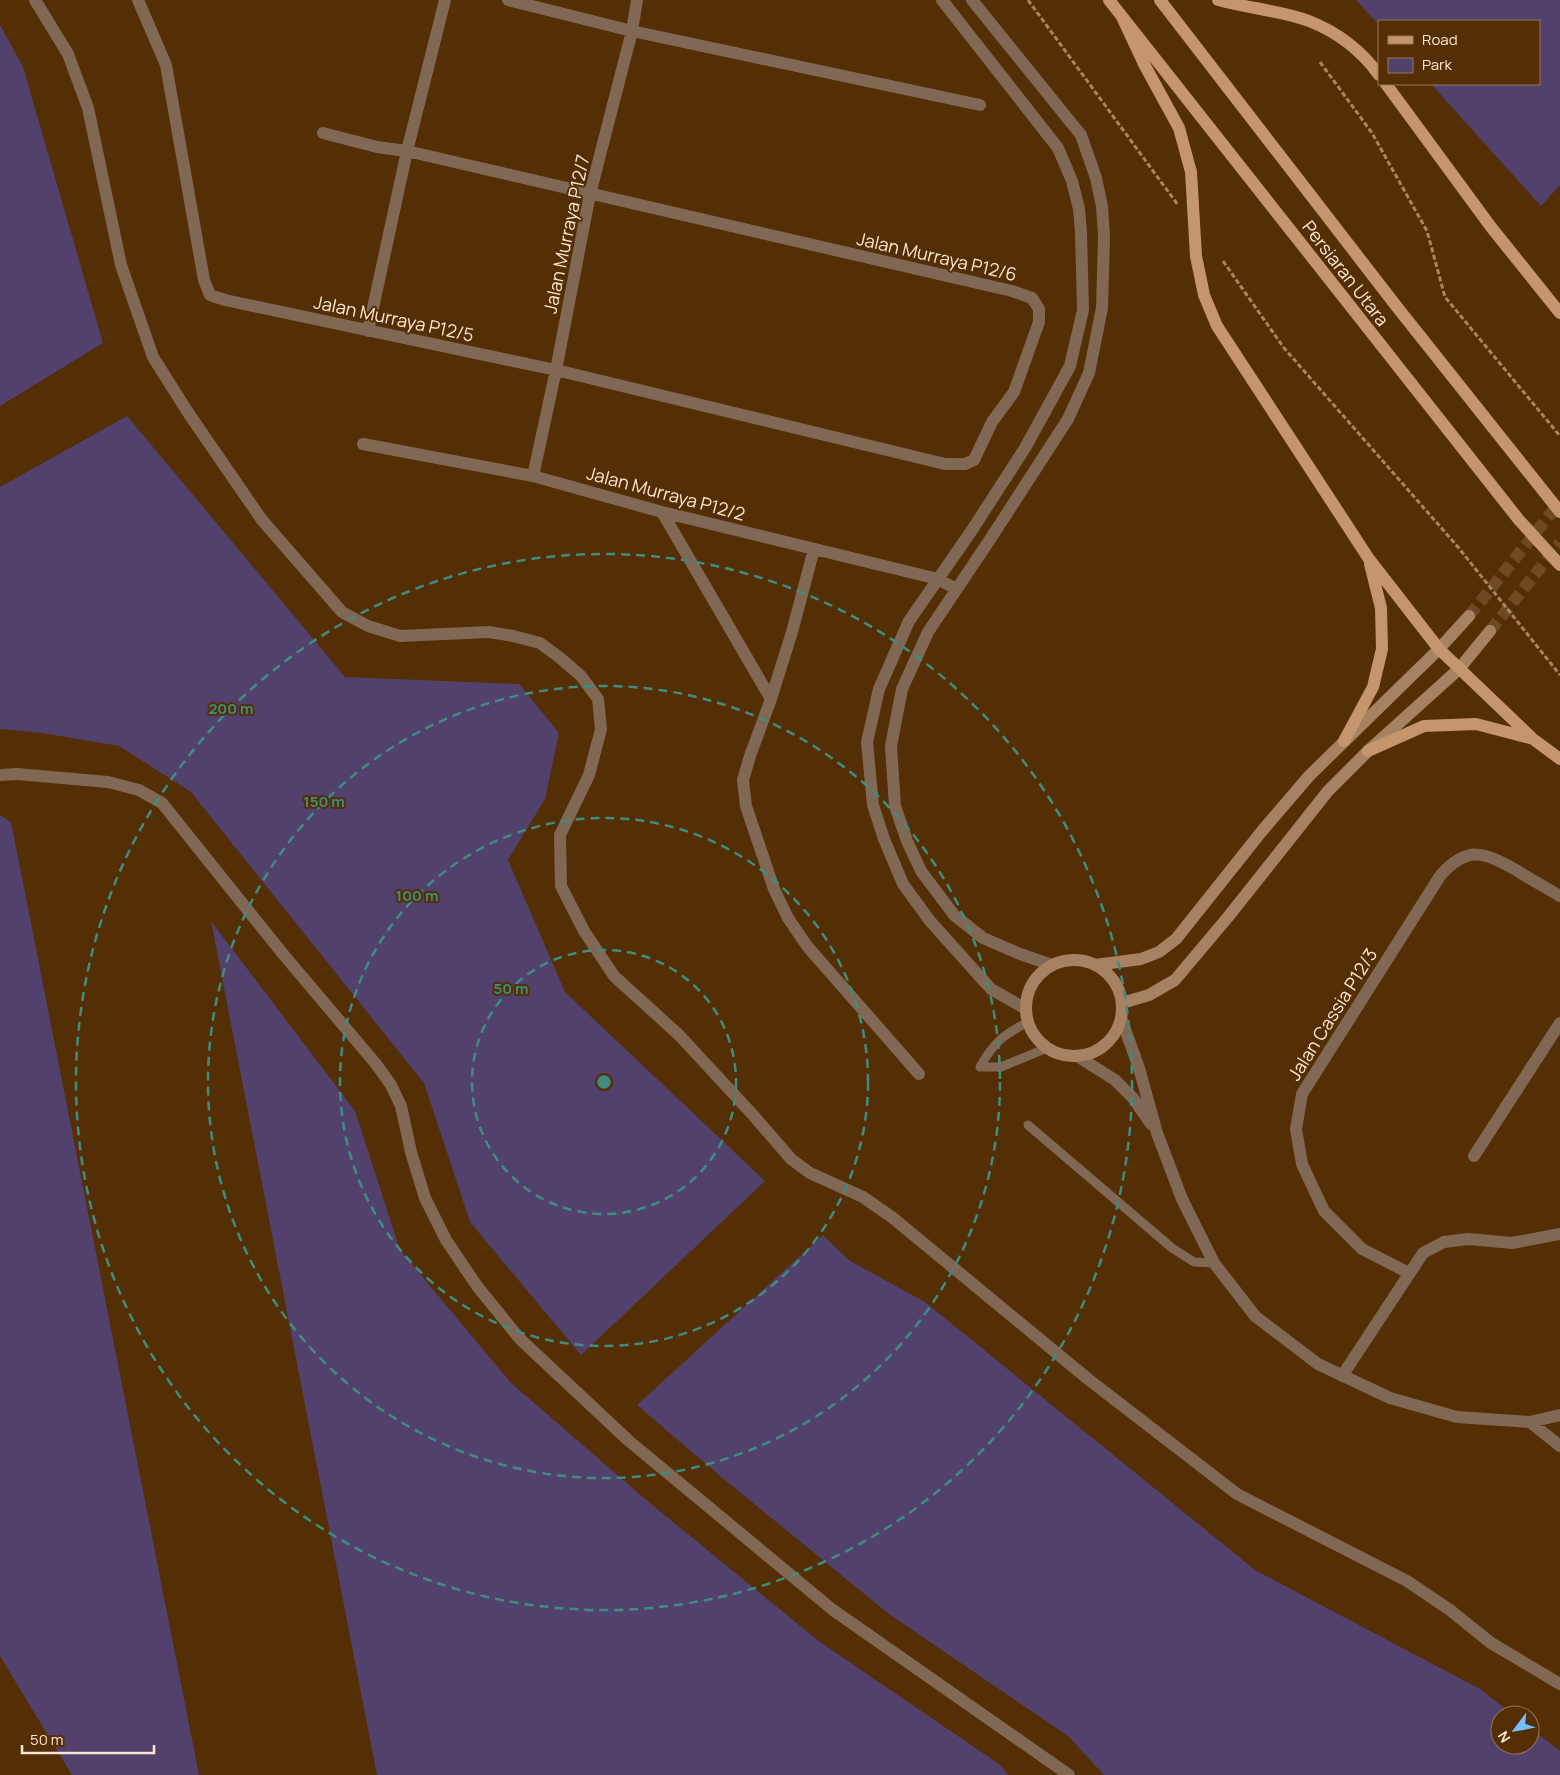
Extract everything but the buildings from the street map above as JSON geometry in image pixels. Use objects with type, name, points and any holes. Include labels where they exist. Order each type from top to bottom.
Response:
[{"type":"main road","name":"Persiaran Utara","points":[[1108,0],[1519,520],[1560,566]]},
{"type":"main road","name":"Persiaran Utara","points":[[1160,0],[1415,330],[1560,512]]},
{"type":"main road","points":[[1218,0],[1241,7],[1308,20],[1339,35],[1369,61],[1378,74]]},
{"type":"main road","points":[[1122,17],[1144,64],[1179,128],[1191,172],[1196,256],[1204,295],[1217,326],[1369,559],[1439,649],[1532,739],[1560,759]]},
{"type":"main road","points":[[1387,85],[1491,227],[1560,313]]},
{"type":"main road","points":[[1344,741],[1374,687],[1382,649],[1381,608],[1369,559]]},
{"type":"main road","points":[[1368,751],[1424,726],[1476,724],[1532,739]]},
{"type":"street","points":[[35,0],[68,54],[88,108],[121,265],[153,357],[189,414],[262,520],[342,612],[368,626],[400,636],[489,632],[540,643],[581,676],[598,699],[601,729],[589,775],[560,835],[562,886],[584,931],[614,976],[679,1035],[791,1159],[810,1173],[863,1196],[893,1218],[1088,1379],[1237,1494],[1407,1581],[1450,1610],[1491,1643],[1560,1684]]},
{"type":"street","name":"Jalan Murraya P12/5","points":[[138,0],[166,65],[204,280],[210,295],[225,300],[368,331],[556,370]]},
{"type":"street","points":[[368,331],[407,151],[445,0]]},
{"type":"street","points":[[508,0],[632,32],[980,105]]},
{"type":"street","name":"Jalan Murraya P12/7","points":[[534,476],[590,194],[632,32],[638,0]]},
{"type":"street","points":[[942,0],[1058,148],[1072,181],[1078,209],[1081,232],[1083,310],[1070,366],[1025,448],[972,530],[909,621],[878,689],[868,742],[873,805],[884,839],[903,884],[930,921],[991,989],[1026,1009]]},
{"type":"street","points":[[972,0],[1081,135],[1096,178],[1102,206],[1104,237],[1102,308],[1089,373],[1068,419],[928,632],[902,689],[891,746],[895,806],[907,841],[921,871],[954,915],[983,938],[1052,965]]},
{"type":"street","points":[[323,133],[377,147],[407,151],[590,194]]},
{"type":"street","name":"Jalan Murraya P12/6","points":[[556,370],[945,464],[964,464],[974,460],[992,422],[1014,392],[1040,322],[1039,309],[1032,298],[1012,291],[590,194]]},
{"type":"street","name":"Jalan Murraya P12/2","points":[[364,444],[534,476],[662,512],[938,579],[956,590]]},
{"type":"street","points":[[662,512],[771,699]]},
{"type":"street","points":[[814,549],[792,632],[743,780],[746,806],[774,889],[788,918],[808,946],[919,1074]]},
{"type":"street","points":[[1095,965],[1141,959],[1159,952],[1176,939],[1262,831],[1309,776],[1439,649],[1469,616]]},
{"type":"street","points":[[1122,1003],[1149,995],[1175,980],[1228,917],[1328,791],[1368,751],[1459,669],[1490,631]]},
{"type":"street","points":[[0,775],[17,774],[108,782],[139,790],[162,803],[282,954],[376,1064],[391,1085],[401,1106],[411,1152],[426,1198],[442,1232],[478,1286],[520,1339],[629,1442],[833,1610],[1069,1775]]},
{"type":"street","name":"Jalan Cassia P12/3","points":[[1409,1273],[1362,1249],[1324,1211],[1302,1164],[1296,1129],[1302,1094],[1440,876],[1450,865],[1462,858],[1477,854],[1492,857],[1560,896]]},
{"type":"street","points":[[1073,960],[1095,965],[1105,971],[1119,991],[1122,1003],[1121,1018],[1117,1030],[1110,1040],[1101,1048],[1077,1056],[1062,1054],[1047,1048],[1036,1036],[1028,1022],[1026,1009],[1028,995],[1033,983],[1041,973],[1052,965],[1062,961],[1073,960]]},
{"type":"street","points":[[1121,1018],[1139,1068],[1157,1133],[1182,1199],[1214,1263],[1255,1316],[1318,1364],[1390,1398],[1458,1417],[1530,1422],[1560,1415]]},
{"type":"street","points":[[1474,1156],[1560,1023]]},
{"type":"street","points":[[1077,1056],[1115,1080],[1133,1098],[1157,1133]]},
{"type":"street","points":[[1342,1376],[1423,1253],[1444,1242],[1468,1240],[1512,1243],[1560,1234]]},
{"type":"street","points":[[1530,1422],[1560,1446]]},
{"type":"lane","points":[[1028,1022],[1004,1035],[989,1050],[980,1067],[1001,1067],[1047,1048]]},
{"type":"lane","points":[[1028,1124],[1172,1248],[1194,1262],[1214,1263]]},
{"type":"path","points":[[1028,0],[1179,206]]},
{"type":"path","points":[[1320,62],[1372,133],[1427,231],[1446,297],[1560,436]]},
{"type":"path","points":[[1222,261],[1284,348],[1458,547],[1560,675]]},
{"type":"green space","points":[[1356,0],[1560,0],[1560,185],[1541,206],[1432,85],[1540,85],[1540,20],[1378,20],[1378,24]]},
{"type":"green space","points":[[0,25],[23,67],[103,343],[0,406]]},
{"type":"green space","points":[[127,416],[345,677],[519,684],[559,733],[545,799],[508,860],[565,992],[765,1181],[581,1355],[470,1222],[424,1083],[191,792],[119,746],[42,733],[0,729],[0,487]]},
{"type":"green space","points":[[0,815],[11,822],[199,1775],[72,1775],[0,1656]]},
{"type":"green space","points":[[211,921],[355,1111],[400,1250],[511,1383],[651,1504],[820,1642],[999,1764],[1009,1775],[377,1775]]},
{"type":"green space","points":[[823,1235],[850,1261],[925,1302],[1255,1570],[1480,1689],[1501,1705],[1490,1705],[1490,1755],[1540,1755],[1540,1736],[1560,1751],[1560,1775],[1104,1775],[1068,1736],[889,1614],[720,1476],[637,1405]]},
{"type":"tunnel","points":[[1469,616],[1560,502]]},
{"type":"tunnel","points":[[1490,631],[1560,543]]}]
